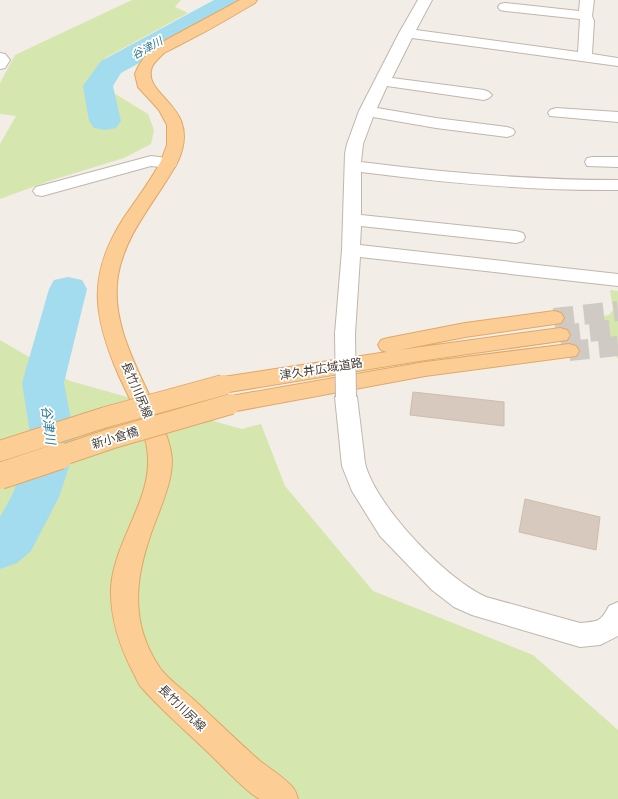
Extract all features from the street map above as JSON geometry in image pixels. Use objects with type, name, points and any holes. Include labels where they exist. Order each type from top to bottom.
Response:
[{"type":"main road","name":"長竹川尻線","points":[[250,0],[159,51],[145,67],[142,78],[147,90],[169,111],[175,124],[175,149],[169,163],[128,225],[119,242],[109,272],[107,292],[109,314],[114,339],[133,381],[159,447],[160,464],[150,504],[129,559],[124,582],[123,608],[127,628],[134,646],[151,678],[250,772],[283,799]]},
{"type":"main road","points":[[227,395],[410,340],[466,330],[561,335]]},
{"type":"main road","name":"津久井広域道路","points":[[227,395],[419,354],[561,335]]},
{"type":"main road","points":[[227,395],[425,369],[561,335]]},
{"type":"main road","name":"新小倉橋","points":[[0,451],[106,417],[227,395]]},
{"type":"main road","name":"新小倉橋","points":[[0,476],[110,439],[227,395]]},
{"type":"street","points":[[425,0],[406,33],[367,112],[356,139],[353,154],[352,250],[345,334],[346,397],[354,466],[364,491],[389,529],[441,582],[463,599],[481,607],[580,635],[600,633],[612,626],[618,614]]},
{"type":"street","points":[[587,0],[585,16],[587,21],[591,58]]},
{"type":"street","points":[[505,7],[585,16]]},
{"type":"street","points":[[406,33],[618,62]]},
{"type":"street","points":[[0,57],[3,60],[0,65]]},
{"type":"street","points":[[591,58],[618,74]]},
{"type":"street","points":[[382,81],[484,95]]},
{"type":"street","points":[[367,112],[507,132]]},
{"type":"street","points":[[556,113],[618,117]]},
{"type":"street","points":[[42,191],[151,161],[169,163]]},
{"type":"street","points":[[593,162],[618,162]]},
{"type":"street","points":[[353,166],[439,177],[514,183],[618,185]]},
{"type":"street","points":[[352,220],[516,237]]},
{"type":"street","points":[[352,250],[618,280]]},
{"type":"green space","points":[[132,0],[181,0],[175,7],[188,13],[105,58],[107,89],[148,114],[154,130],[151,144],[124,158],[49,181],[0,199],[0,144],[16,116],[0,114],[0,83],[15,55]]},
{"type":"green space","points":[[610,290],[618,291],[618,359],[592,319],[609,315],[613,310]]},
{"type":"green space","points":[[0,340],[70,381],[242,429],[261,424],[285,486],[373,591],[533,655],[618,730],[618,799],[0,799]]},
{"type":"building","points":[[413,392],[504,402],[504,426],[410,415]]},
{"type":"building","points":[[525,499],[600,517],[596,550],[519,532]]},
{"type":"waterway","name":"谷津川","points":[[105,121],[98,86],[111,67],[234,0]]},
{"type":"waterway","name":"谷津川","points":[[0,549],[14,537],[35,497],[54,446],[43,383],[68,289]]},
{"type":"tunnel","points":[[554,318],[618,311]]},
{"type":"tunnel","points":[[560,335],[618,329]]},
{"type":"tunnel","points":[[569,351],[618,346]]}]
